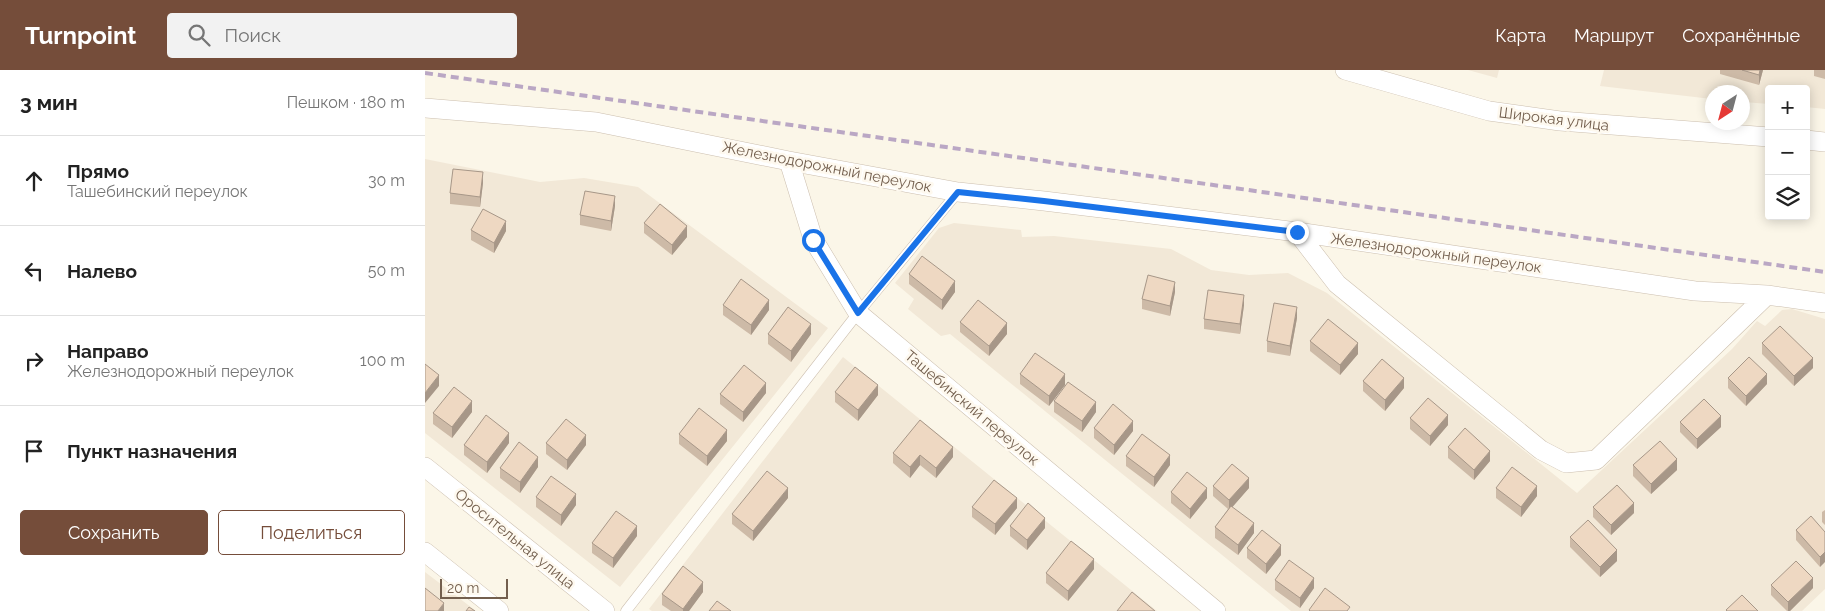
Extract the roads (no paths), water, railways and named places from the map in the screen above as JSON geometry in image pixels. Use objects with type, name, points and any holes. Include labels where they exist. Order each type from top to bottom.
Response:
[{"type":"street","name":"Широкая улица","points":[[1345,70],[1489,111],[1560,122],[1765,137]]},
{"type":"street","name":"Железнодорожный переулок","points":[[425,108],[596,122],[789,161],[958,192],[1297,232],[1695,291],[1767,295],[1825,303]]},
{"type":"street","points":[[1810,140],[1825,142]]},
{"type":"street","name":"Ташебинский переулок","points":[[789,161],[813,240],[858,313],[1216,611]]},
{"type":"street","points":[[1297,232],[1337,284],[1541,450],[1566,463],[1596,460],[1767,295]]},
{"type":"street","name":"Оросительная улица","points":[[425,467],[605,611]]},
{"type":"street","points":[[425,552],[500,610]]},
{"type":"lane","points":[[626,611],[858,313],[958,192]]},
{"type":"railway","points":[[425,73],[1825,272]]}]
